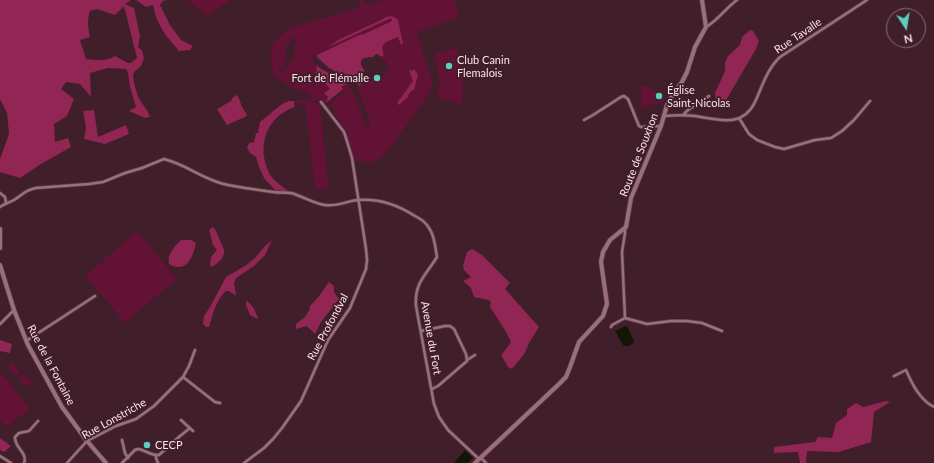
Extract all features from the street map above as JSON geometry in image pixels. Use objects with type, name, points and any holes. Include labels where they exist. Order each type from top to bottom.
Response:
[{"type":"street","points":[[702,0],[706,27],[715,21],[737,0]]},
{"type":"street","name":"Rue Tavalle","points":[[739,118],[745,115],[754,104],[770,69],[780,56],[867,0]]},
{"type":"street","name":"Route de Souxhon","points":[[625,229],[631,198],[662,126],[667,105],[687,72],[695,47],[706,27]]},
{"type":"street","points":[[584,120],[624,96],[628,99],[639,126],[662,126]]},
{"type":"street","points":[[684,115],[688,110],[709,96]]},
{"type":"street","points":[[664,116],[684,115],[724,121],[739,118],[749,134],[757,140],[784,149],[815,140],[831,138],[850,124],[870,101]]},
{"type":"street","points":[[321,102],[344,132],[352,158],[358,200]]},
{"type":"street","name":"Avenue du Fort","points":[[6,203],[12,201],[28,190],[103,182],[164,159],[187,167],[227,185],[264,191],[290,193],[325,205],[334,205],[358,200],[373,200],[386,202],[402,208],[423,221],[430,229],[437,257],[420,282],[415,297],[434,404],[439,417],[448,430],[486,463]]},
{"type":"street","points":[[0,193],[5,197],[6,203],[0,207]]},
{"type":"street","name":"Rue Profondval","points":[[244,463],[273,440],[292,414],[306,392],[328,340],[350,308],[366,268],[367,260],[358,200]]},
{"type":"street","points":[[0,228],[0,248]]},
{"type":"street","points":[[625,229],[622,252],[625,318]]},
{"type":"street","points":[[475,463],[566,376],[579,342],[603,316],[606,304],[601,262],[603,252],[610,240],[625,229]]},
{"type":"street","name":"Rue de la Fontaine","points":[[0,264],[14,310],[26,341],[62,407],[87,441],[106,463]]},
{"type":"street","points":[[26,341],[95,296]]},
{"type":"street","points":[[0,324],[14,310]]},
{"type":"street","points":[[611,327],[625,318],[647,324],[687,320],[702,323],[722,332]]},
{"type":"street","points":[[421,331],[450,326],[454,329],[463,347],[467,361]]},
{"type":"street","name":"Rue Lonstriche","points":[[67,463],[87,441],[138,417],[154,406],[183,377],[195,350]]},
{"type":"street","points":[[432,389],[438,386],[475,355]]},
{"type":"street","points":[[894,376],[906,370],[910,380],[920,395],[934,407]]},
{"type":"street","points":[[183,377],[215,402],[220,403]]},
{"type":"street","points":[[181,420],[193,431]]},
{"type":"street","points":[[24,463],[25,456],[15,442],[14,438],[18,434],[29,431],[38,421]]},
{"type":"street","points":[[122,463],[138,449],[156,455],[161,454],[190,428]]},
{"type":"street","points":[[122,440],[125,453],[128,458]]},
{"type":"street","points":[[156,455],[158,463]]},
{"type":"street","points":[[0,456],[11,463]]},
{"type":"shaded area","points":[[0,0],[131,0],[125,4],[134,8],[140,36],[138,47],[142,50],[144,58],[141,66],[133,74],[134,83],[138,97],[150,117],[145,118],[129,111],[136,107],[126,69],[108,68],[90,73],[91,97],[80,84],[66,82],[61,89],[74,99],[67,116],[54,124],[55,142],[68,138],[71,147],[20,178],[0,172],[0,159],[9,134],[7,113],[0,99]],"holes":[[[124,6],[137,58],[131,63],[128,63],[115,56],[105,60],[86,59],[80,40],[90,37],[88,24],[90,11],[97,9],[115,15]]]},
{"type":"shaded area","points":[[136,0],[167,0],[163,1],[160,5],[170,25],[181,40],[193,46],[190,50],[179,51],[160,25],[153,5],[146,7]]},
{"type":"shaded area","points":[[187,0],[231,0],[207,16]]},
{"type":"shaded area","points":[[360,0],[363,0],[366,4],[384,0],[455,0],[458,15],[458,18],[419,31],[417,34],[432,81],[431,91],[386,154],[378,160],[372,162],[362,162],[352,158],[344,132],[324,106],[328,105],[344,92],[341,87],[347,84],[353,91],[366,127],[370,126],[366,109],[358,93],[358,88],[362,84],[358,78],[363,73],[367,78],[370,76],[375,82],[379,82],[382,80],[385,72],[389,69],[386,62],[380,57],[384,55],[384,44],[397,38],[396,18],[386,17],[338,40],[329,46],[391,18],[393,21],[311,57],[317,68],[316,73],[330,89],[324,93],[328,97],[326,103],[319,98],[316,99],[315,102],[295,104],[294,101],[312,99],[312,97],[307,93],[274,77],[271,58],[272,47],[278,38],[287,30],[357,8],[360,5]],"holes":[[[291,38],[297,38],[295,45],[295,56],[280,73],[278,71],[284,64],[287,44],[289,45]],[[417,79],[414,90],[412,90],[408,97],[399,105],[397,103],[413,81]],[[331,104],[336,112],[334,113],[349,135],[347,136],[327,106]]]},
{"type":"shaded area","points":[[391,16],[398,20],[403,43],[401,45],[398,37],[388,41],[383,47],[384,55],[380,57],[376,54],[373,57],[363,59],[361,65],[365,71],[358,78],[362,84],[359,86],[354,79],[351,81],[329,68],[317,57],[317,55],[392,21],[391,18],[326,48],[338,40]]},
{"type":"shaded area","points":[[750,30],[753,31],[759,41],[756,49],[725,102],[717,108],[715,93],[725,71],[725,63],[728,56],[740,45],[742,37]]},
{"type":"shaded area","name":"Club Canin Flemalois","points":[[458,48],[463,79],[462,105],[437,97],[440,82],[434,53]]},
{"type":"shaded area","points":[[315,65],[347,84],[341,87],[343,89],[326,103],[328,97],[324,93],[330,89],[316,73],[317,68]]},
{"type":"shaded area","points":[[414,69],[418,75],[414,90],[412,90],[408,97],[399,105],[397,103],[413,81],[409,70],[413,71]]},
{"type":"shaded area","points":[[641,86],[649,86],[652,91],[665,91],[665,94],[656,94],[652,99],[659,100],[664,97],[664,102],[641,108]]},
{"type":"shaded area","points":[[237,95],[247,116],[227,125],[217,109],[231,101],[233,97]]},
{"type":"shaded area","points":[[289,101],[294,101],[294,107],[281,114],[269,127],[264,143],[264,152],[267,168],[271,176],[290,193],[275,190],[264,178],[256,157],[249,152],[247,147],[249,143],[254,142],[256,133],[258,133],[260,122],[282,104]]},
{"type":"shaded area","points":[[305,103],[317,103],[322,108],[320,110],[329,189],[318,189],[315,187]]},
{"type":"shaded area","points":[[94,110],[98,137],[126,125],[129,134],[105,144],[84,139],[86,127],[83,111]]},
{"type":"shaded area","points":[[213,227],[223,246],[224,254],[222,259],[212,267],[210,265],[211,257],[217,250],[213,245],[209,230]]},
{"type":"shaded area","points":[[137,231],[177,279],[125,323],[85,276]]},
{"type":"shaded area","points":[[181,240],[191,240],[196,243],[191,259],[188,263],[184,266],[175,267],[169,264],[169,257]]},
{"type":"shaded area","points":[[272,240],[265,255],[254,266],[236,278],[234,283],[236,296],[231,292],[226,291],[215,308],[209,327],[206,327],[203,324],[204,316],[226,277],[245,266]]},
{"type":"shaded area","points":[[472,249],[482,255],[510,283],[505,289],[539,327],[529,343],[525,353],[512,369],[508,367],[501,355],[511,342],[490,307],[491,303],[489,300],[474,297],[471,288],[463,281],[471,277],[464,270],[463,266],[467,252]]},
{"type":"shaded area","points":[[329,282],[334,286],[334,292],[339,299],[321,322],[315,334],[307,326],[296,329],[296,324],[305,317],[310,306]]},
{"type":"shaded area","points":[[246,301],[254,308],[258,318],[257,319],[250,315]]},
{"type":"shaded area","points":[[626,326],[634,342],[627,346],[623,345],[615,331]]},
{"type":"shaded area","points":[[0,340],[12,344],[10,353],[0,351]]},
{"type":"shaded area","points":[[13,362],[21,372],[15,376],[8,366]]},
{"type":"shaded area","points":[[0,371],[30,409],[6,427],[0,419]]},
{"type":"shaded area","points":[[23,374],[33,382],[28,387],[18,379]]},
{"type":"shaded area","points":[[886,401],[890,402],[874,412],[871,442],[839,452],[807,451],[806,463],[800,463],[798,452],[774,453],[774,447],[815,442],[818,437],[832,438],[836,423],[847,415],[847,409],[856,403],[863,407]]},
{"type":"shaded area","points":[[0,438],[11,446],[4,452],[0,450]]},
{"type":"shaded area","points":[[465,450],[473,458],[468,463],[454,463]]},
{"type":"place","name":"Club Canin Flemalois","points":[[449,66]]},
{"type":"place","name":"Fort de Flémalle","points":[[377,78]]},
{"type":"place","name":"Église Saint-Nicolas","points":[[659,96]]},
{"type":"place","name":"CECP","points":[[147,445]]}]
